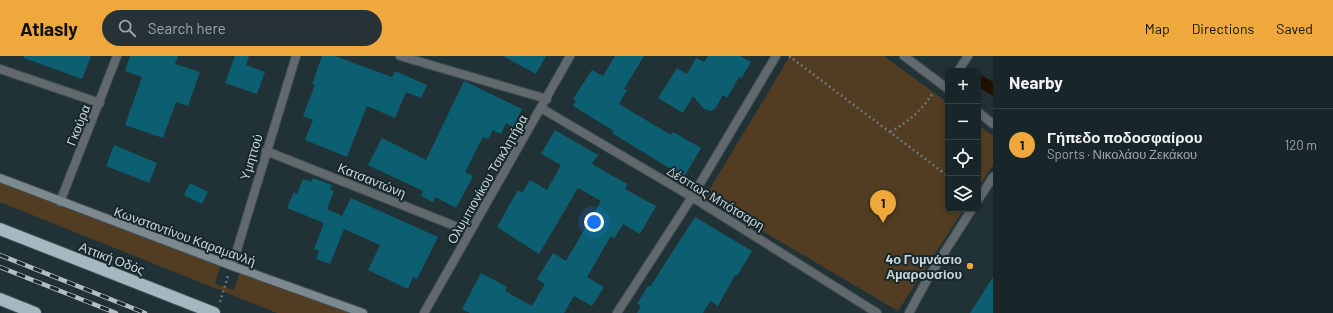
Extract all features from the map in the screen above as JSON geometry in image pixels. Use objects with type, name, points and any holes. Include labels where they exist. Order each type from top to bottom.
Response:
[{"type":"highway","name":"Αττική Οδός","points":[[0,229],[214,313]]},
{"type":"highway","points":[[0,299],[35,313]]},
{"type":"street","name":"Γκούρα","points":[[60,202],[100,103],[117,56]]},
{"type":"street","name":"Υμηττού","points":[[232,266],[296,56]]},
{"type":"street","points":[[400,56],[546,99]]},
{"type":"street","name":"Ολυμπιονίκου Τσικλητήρα","points":[[424,313],[570,56]]},
{"type":"street","points":[[617,313],[692,197],[776,56]]},
{"type":"street","points":[[904,56],[945,86]]},
{"type":"street","points":[[960,68],[968,56]]},
{"type":"street","points":[[0,68],[100,103]]},
{"type":"street","name":"Δέσπως Μπότσαρη","points":[[541,108],[692,197],[876,313]]},
{"type":"street","points":[[981,114],[993,124]]},
{"type":"street","name":"Κατσαντώνη","points":[[266,151],[470,232]]},
{"type":"street","points":[[981,195],[993,177]]},
{"type":"street","name":"Κωνσταντίνου Καραμανλή","points":[[0,178],[232,266],[363,313]]},
{"type":"street","points":[[909,313],[928,278],[970,212]]},
{"type":"path","points":[[789,56],[945,174]]},
{"type":"path","points":[[890,132],[910,121],[924,106],[940,83]]},
{"type":"shaded area","points":[[790,56],[884,56],[945,101],[945,212],[962,212],[898,311],[705,197]]},
{"type":"shaded area","points":[[981,75],[993,82],[993,96],[981,89]]},
{"type":"shaded area","points":[[981,127],[993,136],[993,165],[981,183]]},
{"type":"shaded area","points":[[0,181],[221,264],[215,284],[234,290],[240,272],[353,313],[277,313],[0,202]]},
{"type":"building","points":[[24,56],[91,56],[82,79],[24,58]]},
{"type":"building","points":[[130,56],[178,56],[175,64],[200,72],[188,106],[176,102],[163,138],[125,125],[142,77],[125,71]]},
{"type":"building","points":[[235,56],[249,56],[246,65],[265,72],[257,94],[225,83]]},
{"type":"building","points":[[322,56],[335,56],[392,77],[395,71],[427,85],[421,98],[406,92],[395,118],[367,106],[347,157],[305,140],[313,120],[303,116],[315,85],[312,84]]},
{"type":"building","points":[[503,56],[546,56],[536,74]]},
{"type":"building","points":[[615,56],[644,56],[624,89],[627,90],[619,104],[671,135],[673,132],[701,148],[684,177],[612,133],[614,131],[573,106],[576,101],[573,99],[592,70],[603,76]]},
{"type":"building","points":[[708,56],[740,56],[751,62],[741,79],[739,77],[727,98],[723,95],[715,109],[710,111],[704,109],[693,96],[683,113],[658,98],[677,68],[687,74],[696,58],[704,62]]},
{"type":"building","points":[[464,81],[522,109],[513,127],[506,123],[501,134],[493,130],[488,139],[483,137],[465,172],[473,176],[456,208],[435,197],[433,202],[421,196],[423,191],[368,165],[382,138],[426,160]]},
{"type":"building","points":[[555,130],[598,155],[592,164],[627,184],[625,189],[656,206],[640,234],[623,224],[614,239],[611,236],[587,277],[604,287],[592,306],[574,296],[564,313],[470,313],[462,309],[481,273],[507,287],[505,291],[532,306],[545,284],[537,279],[553,253],[566,261],[601,201],[578,188],[539,254],[497,227],[518,190],[522,193],[530,180],[547,190],[561,165],[541,154]]},
{"type":"building","points":[[114,145],[157,163],[149,183],[106,166]]},
{"type":"building","points":[[313,178],[332,185],[330,189],[334,191],[327,209],[342,216],[351,198],[438,237],[417,279],[413,277],[408,289],[368,270],[380,245],[344,229],[330,264],[316,259],[319,251],[314,249],[324,223],[287,208],[294,192],[297,194],[303,179],[311,182]]},
{"type":"building","points":[[190,183],[208,192],[202,204],[184,195]]},
{"type":"building","points":[[695,217],[752,251],[737,276],[735,275],[718,306],[710,301],[703,313],[637,313],[641,306],[637,304],[648,286],[650,287]]},
{"type":"building","points":[[993,277],[993,313],[970,313]]},
{"type":"railway","points":[[0,255],[145,313]]},
{"type":"railway","points":[[0,267],[116,313]]},
{"type":"place","name":"Γήπεδο ποδοσφαίρου","points":[[883,223]]},
{"type":"place","name":"4ο Γυμνάσιο Αμαρουσίου","points":[[970,266]]}]
